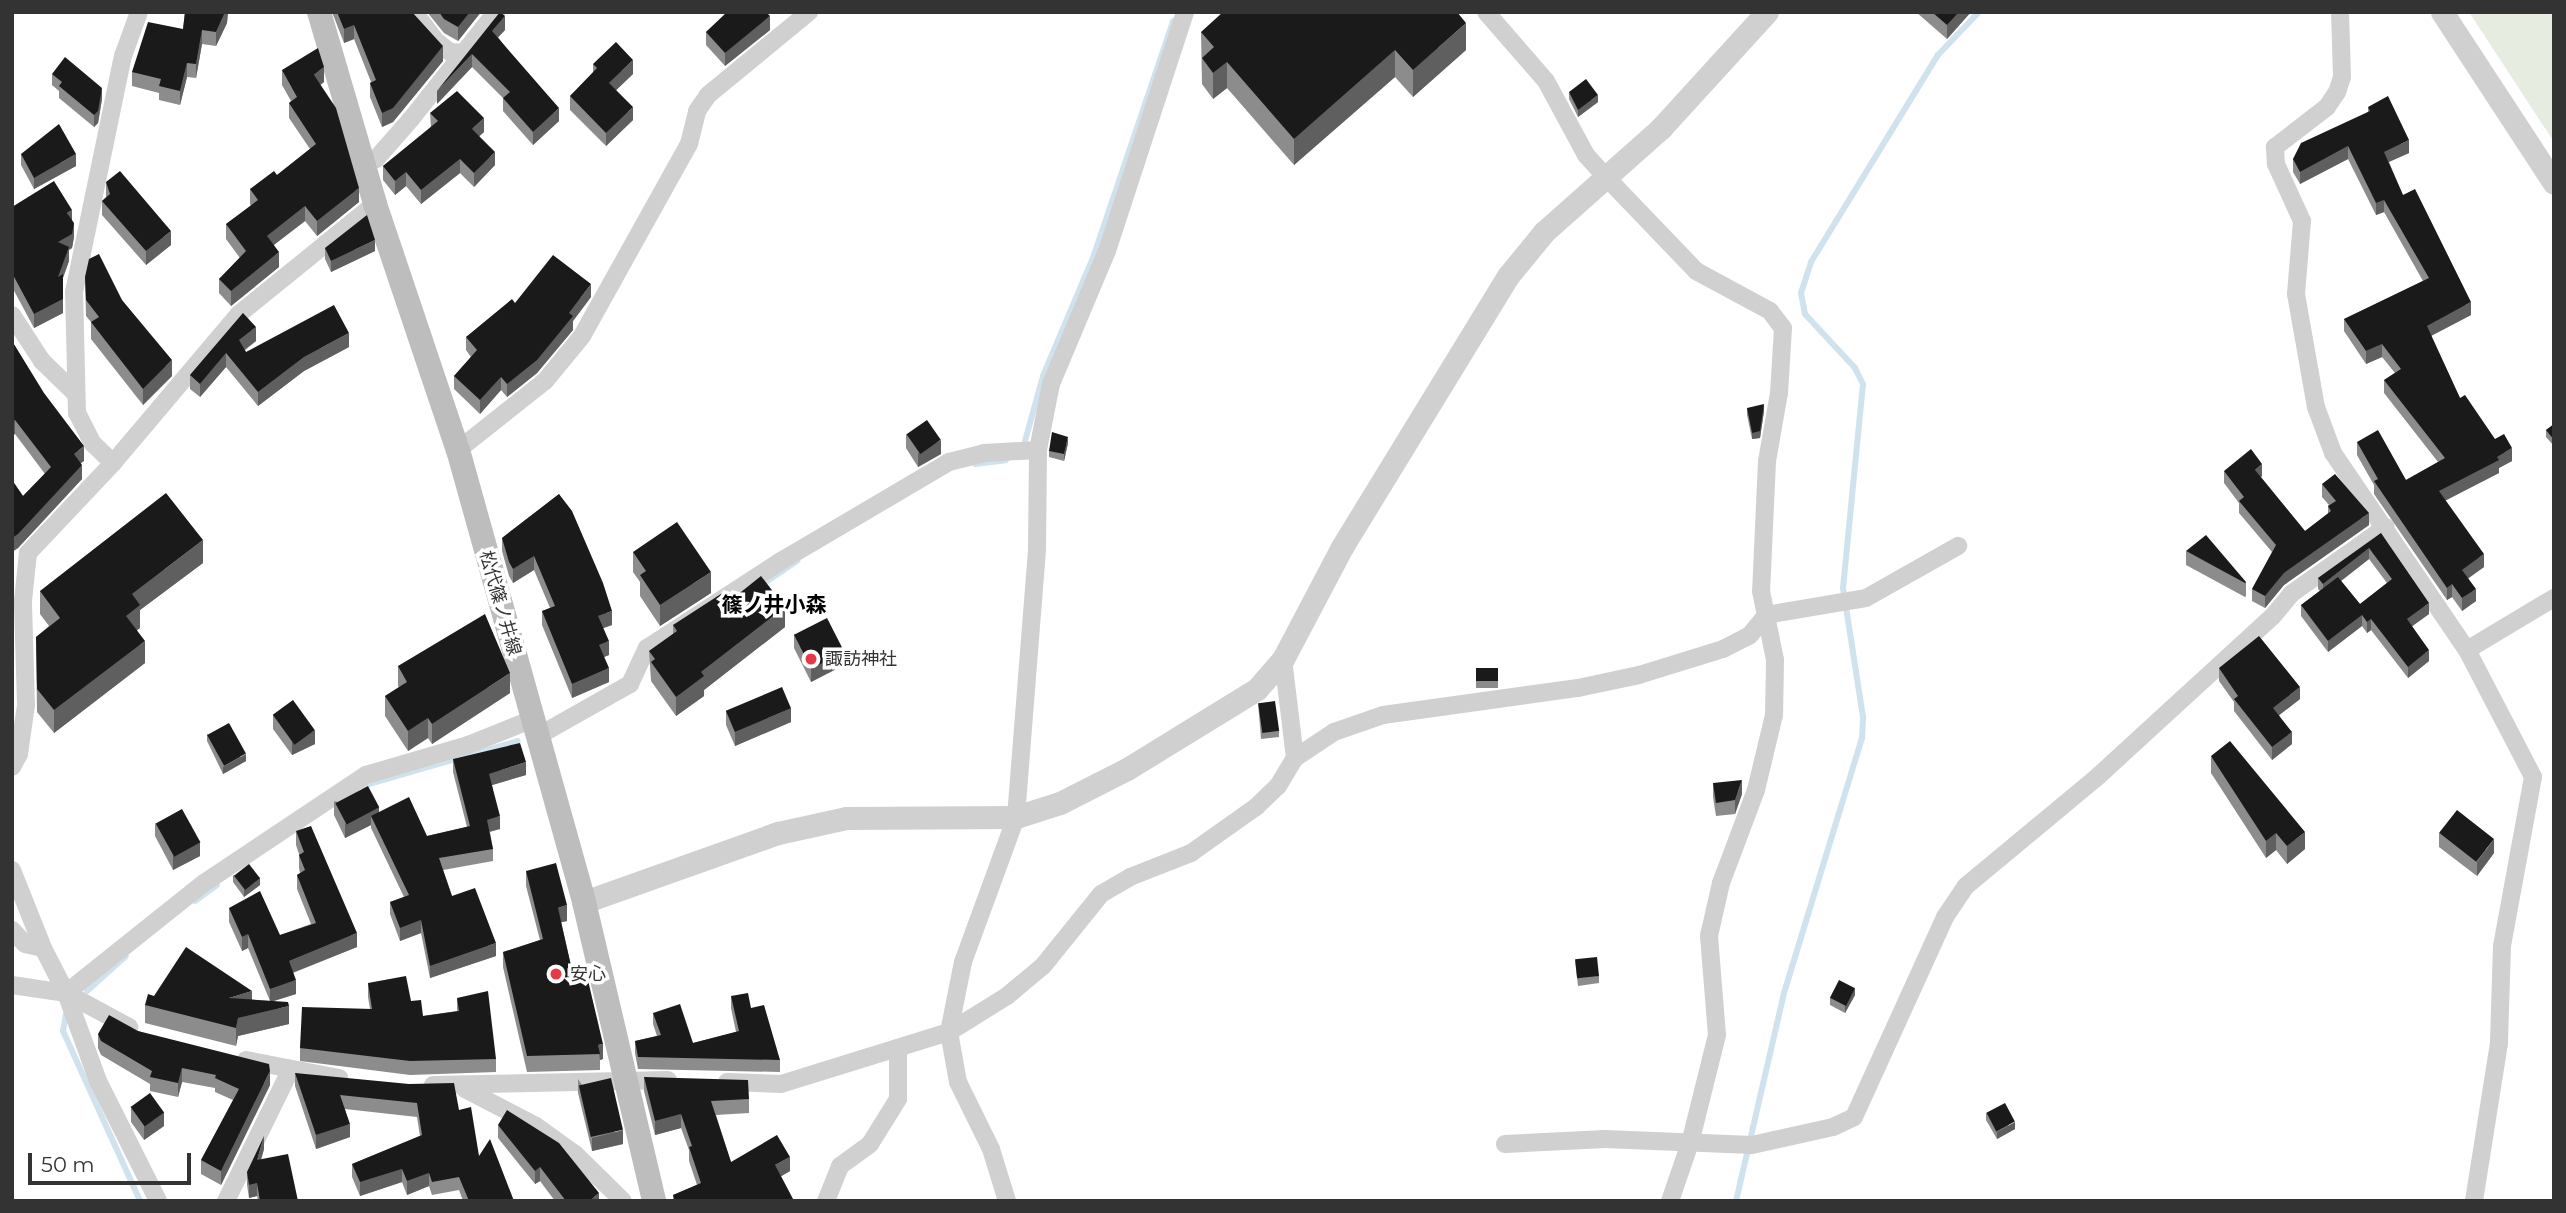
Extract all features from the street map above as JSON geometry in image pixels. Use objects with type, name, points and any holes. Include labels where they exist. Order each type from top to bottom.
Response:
[{"type":"main road","name":"松代篠ノ井線","points":[[319,12],[376,204],[458,450],[584,902],[654,1201]]},
{"type":"street","points":[[113,463],[93,444],[77,413],[74,292],[124,57],[139,12]]},
{"type":"street","points":[[414,12],[436,41],[450,52],[464,53]]},
{"type":"street","points":[[364,163],[376,159],[496,12]]},
{"type":"street","points":[[458,450],[545,381],[582,336],[689,144],[696,111],[708,95],[809,12]]},
{"type":"street","points":[[1007,1201],[991,1149],[958,1082],[949,1031],[963,962],[1016,817],[1037,548],[1038,450],[1051,384],[1107,251],[1185,12]]},
{"type":"street","points":[[1486,12],[1546,81],[1586,155],[1606,177],[1696,271],[1770,310],[1783,328],[1779,393],[1768,461],[1762,591],[1775,660],[1774,715],[1756,790],[1721,883],[1709,936],[1717,1035],[1690,1143],[1670,1201]]},
{"type":"street","points":[[584,902],[778,833],[846,818],[1016,817],[1060,803],[1127,769],[1257,689],[1283,659],[1342,547],[1508,276],[1544,232],[1661,128],[1767,12]]},
{"type":"street","points":[[2340,12],[2342,77],[2337,92],[2327,107],[2275,147],[2276,164],[2302,220],[2297,294],[2316,407],[2333,453],[2386,527],[2467,650],[2533,777],[2502,946],[2499,1043],[2474,1201]]},
{"type":"street","points":[[2442,12],[2554,183]]},
{"type":"street","points":[[12,568],[113,463],[239,314],[376,204]]},
{"type":"street","points":[[12,315],[42,361],[76,394]]},
{"type":"street","points":[[66,993],[204,883],[366,775],[535,727],[630,684],[647,648],[781,561],[949,462],[984,453],[1038,450]]},
{"type":"street","points":[[1505,1144],[1605,1139],[1746,1144],[1833,1127],[1854,1117],[1945,917],[1966,886],[2095,779],[2291,594],[2386,527]]},
{"type":"street","points":[[713,1081],[781,1084],[949,1031],[1007,996],[1043,967],[1101,894],[1130,877],[1191,853],[1256,807],[1278,786],[1296,758],[1334,732],[1383,715],[1639,675],[1723,649],[1750,635],[1766,615],[1793,607],[1845,603],[1958,546]]},
{"type":"street","points":[[12,768],[19,754],[26,705],[23,601],[28,553]]},
{"type":"street","points":[[2467,650],[2554,598]]},
{"type":"street","points":[[1283,659],[1296,758]]},
{"type":"street","points":[[12,870],[43,948],[66,993],[98,1081],[158,1201]]},
{"type":"street","points":[[12,930],[25,944],[43,948]]},
{"type":"street","points":[[12,985],[66,993],[141,1034]]},
{"type":"street","points":[[826,1201],[840,1166],[870,1144],[898,1099],[898,1048]]},
{"type":"street","points":[[222,1054],[290,1071],[354,1081]]},
{"type":"street","points":[[226,1201],[290,1071]]},
{"type":"street","points":[[410,1086],[687,1080]]},
{"type":"street","points":[[451,1085],[480,1094],[536,1126],[575,1154],[623,1201]]},
{"type":"shaded area","points":[[2469,12],[2554,12],[2554,142]]},
{"type":"building","points":[[185,12],[225,12],[216,32],[202,30],[196,64],[187,63],[180,91],[159,86],[161,79],[132,72],[148,22],[183,29]]},
{"type":"building","points":[[337,12],[412,12],[443,46],[393,108],[382,113],[370,83],[376,80],[354,25],[344,29]]},
{"type":"building","points":[[439,12],[470,12],[458,27],[444,19]]},
{"type":"building","points":[[500,12],[505,16],[492,31],[559,108],[533,132],[503,98],[510,92],[472,54],[437,91]]},
{"type":"building","points":[[727,12],[766,12],[770,16],[725,53],[706,32]]},
{"type":"building","points":[[1223,12],[1457,12],[1466,23],[1413,70],[1395,50],[1294,139],[1227,62],[1213,73],[1202,58],[1214,47],[1201,32]]},
{"type":"building","points":[[1932,12],[1959,12],[1947,25]]},
{"type":"building","points":[[616,42],[633,60],[609,83],[633,107],[606,133],[570,96],[597,68],[593,64]]},
{"type":"building","points":[[318,48],[324,67],[314,75],[336,108],[359,188],[317,221],[305,206],[267,236],[279,252],[231,291],[219,279],[246,251],[226,224],[258,200],[250,189],[274,171],[277,175],[316,144],[289,103],[297,97],[282,70]]},
{"type":"building","points":[[65,57],[102,88],[98,111],[94,115],[59,86],[62,82],[52,74]]},
{"type":"building","points":[[1586,79],[1598,95],[1578,110],[1569,92]]},
{"type":"building","points":[[457,91],[484,118],[472,129],[495,152],[474,173],[460,159],[421,190],[406,172],[395,181],[383,166],[438,121],[430,113]]},
{"type":"building","points":[[2388,96],[2409,140],[2384,152],[2403,195],[2415,189],[2471,302],[2427,326],[2460,398],[2465,395],[2495,439],[2504,434],[2512,448],[2497,457],[2499,460],[2439,491],[2484,554],[2462,570],[2476,589],[2462,598],[2452,584],[2447,588],[2374,481],[2378,479],[2357,442],[2378,430],[2406,480],[2445,458],[2384,380],[2401,369],[2382,344],[2366,351],[2344,319],[2429,278],[2384,200],[2376,203],[2348,146],[2300,172],[2293,159],[2301,143],[2370,111],[2368,107]]},
{"type":"building","points":[[59,124],[76,154],[34,178],[21,154]]},
{"type":"building","points":[[120,171],[171,231],[146,251],[102,201],[110,194],[106,182]]},
{"type":"building","points":[[54,181],[72,210],[67,213],[74,223],[72,234],[58,242],[69,247],[58,277],[63,274],[63,299],[34,314],[12,273],[12,207]]},
{"type":"building","points":[[367,215],[375,240],[331,261],[325,248]]},
{"type":"building","points":[[99,254],[122,300],[172,360],[143,389],[91,322],[99,317],[86,300],[85,277],[89,259]]},
{"type":"building","points":[[553,255],[591,284],[569,313],[573,316],[537,360],[507,384],[501,377],[480,400],[454,376],[477,350],[466,337],[512,299],[515,303]]},
{"type":"building","points":[[334,305],[349,333],[304,357],[258,392],[226,353],[200,384],[190,375],[243,313],[256,327],[239,340],[246,352]]},
{"type":"building","points":[[12,341],[44,393],[84,446],[74,454],[82,465],[12,538],[12,480],[23,496],[51,467],[15,420],[12,422]]},
{"type":"building","points":[[1764,404],[1760,431],[1752,433],[1747,408]]},
{"type":"building","points":[[927,420],[941,440],[920,454],[907,434]]},
{"type":"building","points":[[2554,424],[2554,440],[2546,430]]},
{"type":"building","points":[[1052,432],[1068,437],[1064,454],[1049,451]]},
{"type":"building","points":[[2251,449],[2262,464],[2255,470],[2305,531],[2331,511],[2328,506],[2336,501],[2322,484],[2335,474],[2369,513],[2284,573],[2265,596],[2252,589],[2276,545],[2239,501],[2244,497],[2224,471]]},
{"type":"building","points":[[166,493],[203,540],[132,594],[140,605],[126,616],[145,641],[54,710],[37,689],[36,637],[60,618],[40,591]]},
{"type":"building","points":[[559,494],[572,511],[612,611],[598,616],[609,641],[599,645],[609,668],[572,684],[542,611],[555,606],[534,556],[513,569],[502,538]]},
{"type":"building","points":[[677,522],[711,572],[660,605],[640,575],[646,571],[633,552]]},
{"type":"building","points":[[2381,533],[2429,603],[2407,619],[2429,650],[2408,667],[2371,619],[2367,622],[2362,615],[2328,641],[2301,605],[2338,577],[2360,604],[2392,579],[2369,548],[2323,584],[2318,578]]},
{"type":"building","points":[[2206,535],[2246,582],[2245,583],[2186,551]]},
{"type":"building","points":[[761,576],[785,607],[701,672],[704,676],[676,697],[651,662],[655,659],[649,651],[677,631],[673,625],[724,592],[731,600]]},
{"type":"building","points":[[485,614],[510,673],[432,724],[428,718],[408,731],[385,696],[407,682],[398,666]]},
{"type":"building","points":[[827,618],[844,652],[811,669],[794,635]]},
{"type":"building","points":[[2259,636],[2300,687],[2273,708],[2292,732],[2272,747],[2234,699],[2238,696],[2219,668]]},
{"type":"building","points":[[1476,668],[1498,668],[1498,681],[1476,681]]},
{"type":"building","points":[[782,687],[791,708],[735,732],[726,711]]},
{"type":"building","points":[[293,700],[315,730],[295,745],[273,715]]},
{"type":"building","points":[[1275,701],[1279,731],[1262,733],[1258,703]]},
{"type":"building","points":[[229,723],[246,754],[224,766],[207,735]]},
{"type":"building","points":[[2230,741],[2305,832],[2287,846],[2276,833],[2266,841],[2211,756]]},
{"type":"building","points":[[520,743],[526,762],[489,774],[500,816],[487,820],[493,849],[439,858],[452,896],[475,888],[496,943],[430,966],[421,920],[400,928],[390,902],[409,895],[371,816],[409,797],[427,836],[470,826],[453,759]]},
{"type":"building","points":[[1742,780],[1735,800],[1716,803],[1713,783]]},
{"type":"building","points":[[368,786],[379,807],[347,825],[335,803]]},
{"type":"building","points":[[182,809],[200,842],[174,857],[156,824]]},
{"type":"building","points":[[2457,810],[2494,839],[2476,862],[2439,833]]},
{"type":"building","points":[[311,826],[357,933],[289,961],[296,980],[270,989],[248,934],[242,937],[229,908],[260,891],[280,935],[316,923],[297,875],[305,870],[299,855],[304,852],[296,831]]},
{"type":"building","points":[[556,863],[567,905],[558,908],[574,979],[587,976],[603,1044],[598,1045],[600,1054],[527,1056],[503,952],[543,939],[526,871]]},
{"type":"building","points":[[249,864],[260,878],[245,890],[234,876]]},
{"type":"building","points":[[186,947],[252,991],[229,998],[288,1002],[289,1006],[238,1018],[236,1028],[145,1005],[148,994],[154,996]]},
{"type":"building","points":[[1597,957],[1599,976],[1577,978],[1575,959]]},
{"type":"building","points":[[406,976],[411,1001],[421,1000],[423,1016],[459,1011],[457,998],[488,991],[496,1059],[410,1061],[300,1048],[302,1007],[372,1009],[368,983]]},
{"type":"building","points":[[1839,980],[1855,988],[1846,1006],[1830,998]]},
{"type":"building","points":[[748,993],[751,1008],[764,1005],[780,1060],[638,1057],[635,1041],[661,1035],[653,1013],[680,1004],[693,1043],[739,1031],[731,996]]},
{"type":"building","points":[[109,1015],[138,1031],[269,1064],[270,1071],[221,1171],[201,1160],[239,1089],[215,1078],[216,1075],[182,1068],[178,1083],[150,1077],[152,1071],[101,1041],[98,1034]]},
{"type":"building","points":[[295,1073],[409,1084],[454,1083],[459,1110],[471,1107],[479,1156],[490,1139],[514,1201],[469,1201],[459,1177],[432,1182],[429,1173],[407,1181],[402,1169],[360,1182],[352,1164],[422,1135],[417,1103],[340,1095],[350,1124],[316,1135]]},
{"type":"building","points":[[644,1077],[748,1080],[749,1099],[711,1101],[731,1162],[777,1135],[790,1157],[775,1165],[794,1201],[675,1201],[673,1195],[701,1183],[689,1147],[692,1146],[681,1114],[655,1121]]},
{"type":"building","points":[[611,1078],[623,1130],[591,1137],[579,1085]]},
{"type":"building","points":[[150,1093],[164,1112],[145,1127],[131,1107]]},
{"type":"building","points":[[2005,1103],[2015,1122],[1996,1131],[1986,1113]]},
{"type":"building","points":[[507,1110],[559,1143],[599,1193],[589,1201],[566,1201],[540,1167],[535,1171],[498,1125]]},
{"type":"building","points":[[264,1136],[257,1160],[288,1154],[298,1201],[260,1201],[257,1183],[249,1185],[247,1172]]},
{"type":"waterway","points":[[1736,1201],[1784,993],[1862,738],[1863,717],[1843,588],[1863,384],[1855,368],[1805,314],[1801,293],[1811,262],[1938,55],[1979,12]]},
{"type":"waterway","points":[[1025,441],[1043,376],[1094,255],[1173,21]]},
{"type":"waterway","points":[[975,464],[1006,460]]},
{"type":"waterway","points":[[760,586],[797,561]]},
{"type":"waterway","points":[[362,786],[518,741]]},
{"type":"waterway","points":[[195,901],[217,885]]},
{"type":"waterway","points":[[87,991],[126,956]]},
{"type":"waterway","points":[[66,1014],[63,1031],[140,1201]]},
{"type":"place","name":"諏訪神社","points":[[811,659]]},
{"type":"place","name":"安心","points":[[556,974]]},
{"type":"district","name":"篠ノ井小森","points":[[774,605]]}]
